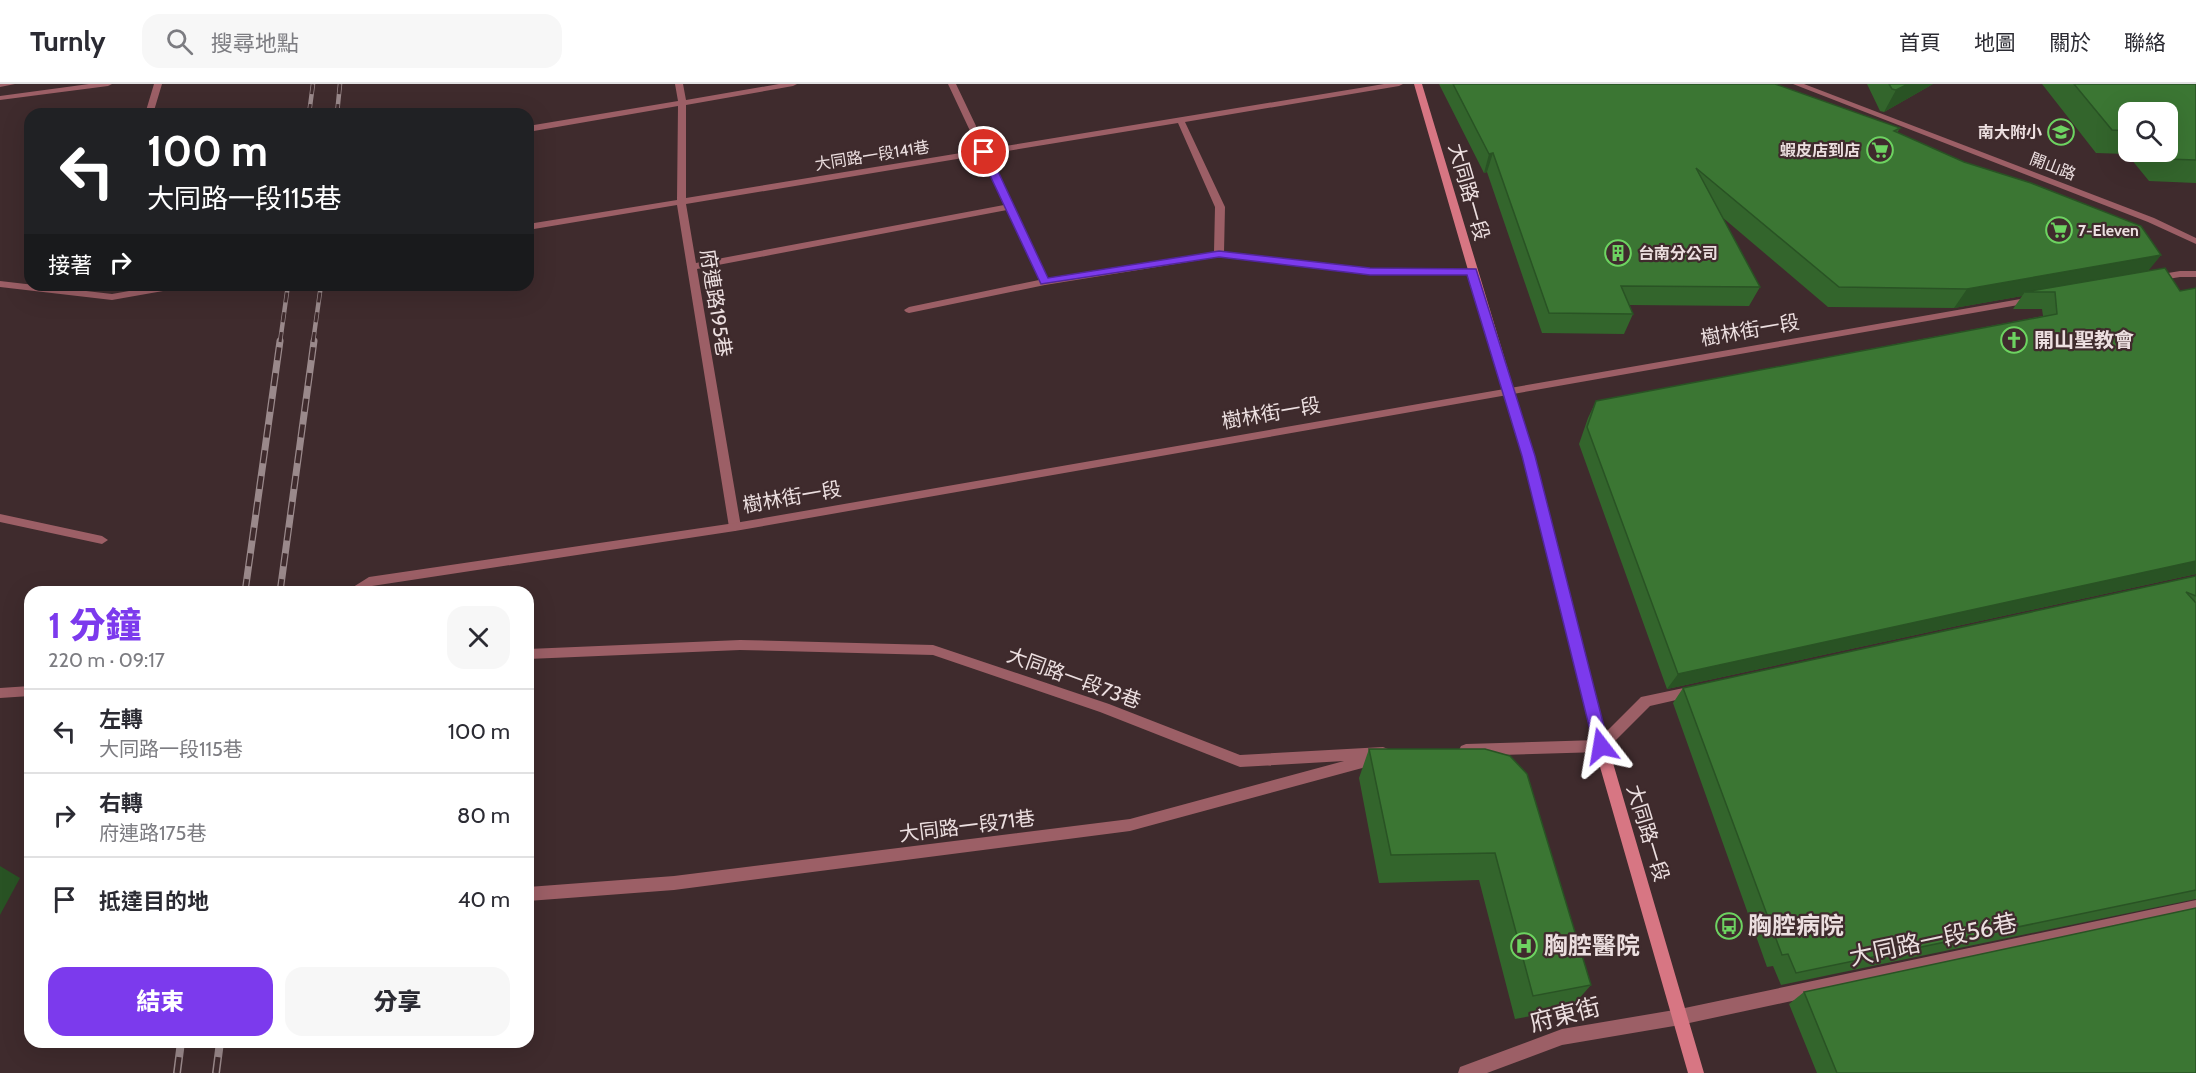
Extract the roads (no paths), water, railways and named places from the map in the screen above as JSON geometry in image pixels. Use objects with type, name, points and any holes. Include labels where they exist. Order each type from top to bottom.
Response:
[{"type":"street","points":[[0,85],[11,84]]},
{"type":"street","points":[[0,98],[108,84]]},
{"type":"street","points":[[151,108],[158,84]]},
{"type":"street","name":"府連路195巷","points":[[679,84],[682,102],[681,202],[735,527]]},
{"type":"street","points":[[534,128],[793,84]]},
{"type":"street","points":[[952,84],[1045,282]]},
{"type":"street","name":"大同路一段141巷","points":[[534,226],[1399,84]]},
{"type":"street","name":"大同路一段","points":[[1418,84],[1472,272],[1510,391],[1601,746],[1696,1073]]},
{"type":"street","name":"開山路","points":[[1797,84],[2151,220],[2196,241]]},
{"type":"street","points":[[1180,119],[1220,207],[1219,254]]},
{"type":"street","points":[[692,267],[1010,207]]},
{"type":"street","points":[[909,310],[1045,282],[1219,254],[1370,271],[1472,272]]},
{"type":"street","points":[[2145,280],[2180,274],[2196,274]]},
{"type":"street","points":[[0,284],[24,286]]},
{"type":"street","points":[[97,291],[112,297],[146,291]]},
{"type":"street","name":"樹林街一段","points":[[363,586],[369,582],[735,527],[2040,298]]},
{"type":"street","points":[[0,518],[102,540]]},
{"type":"street","name":"大同路一段73巷","points":[[534,654],[740,645],[933,650],[1104,708],[1240,761],[1402,751]]},
{"type":"street","points":[[1449,750],[1601,746],[1646,701],[1704,689]]},
{"type":"street","points":[[0,693],[24,691]]},
{"type":"street","name":"大同路一段71巷","points":[[534,894],[674,883],[1130,825],[1402,751]]},
{"type":"street","name":"大同路一段56巷","points":[[1680,1017],[2196,908]]},
{"type":"street","name":"府東街","points":[[1466,1073],[1563,1036],[1680,1017]]},
{"type":"railway","points":[[310,108],[313,84]]},
{"type":"railway","points":[[338,108],[340,84]]},
{"type":"railway","points":[[280,342],[287,291]]},
{"type":"railway","points":[[313,342],[320,291]]},
{"type":"railway","points":[[246,586],[280,341]]},
{"type":"railway","points":[[281,586],[314,341]]},
{"type":"railway","points":[[177,1073],[180,1048]]},
{"type":"railway","points":[[216,1073],[219,1048]]},
{"type":"place","name":"南大附小","points":[[2061,132]]},
{"type":"place","name":"蝦皮店到店","points":[[1880,150]]},
{"type":"place","name":"7-Eleven","points":[[2059,230]]},
{"type":"place","name":"台南分公司","points":[[1618,253]]},
{"type":"place","name":"開山聖教會","points":[[2014,340]]},
{"type":"place","name":"胸腔病院","points":[[1729,926]]},
{"type":"place","name":"胸腔醫院","points":[[1524,946]]}]
